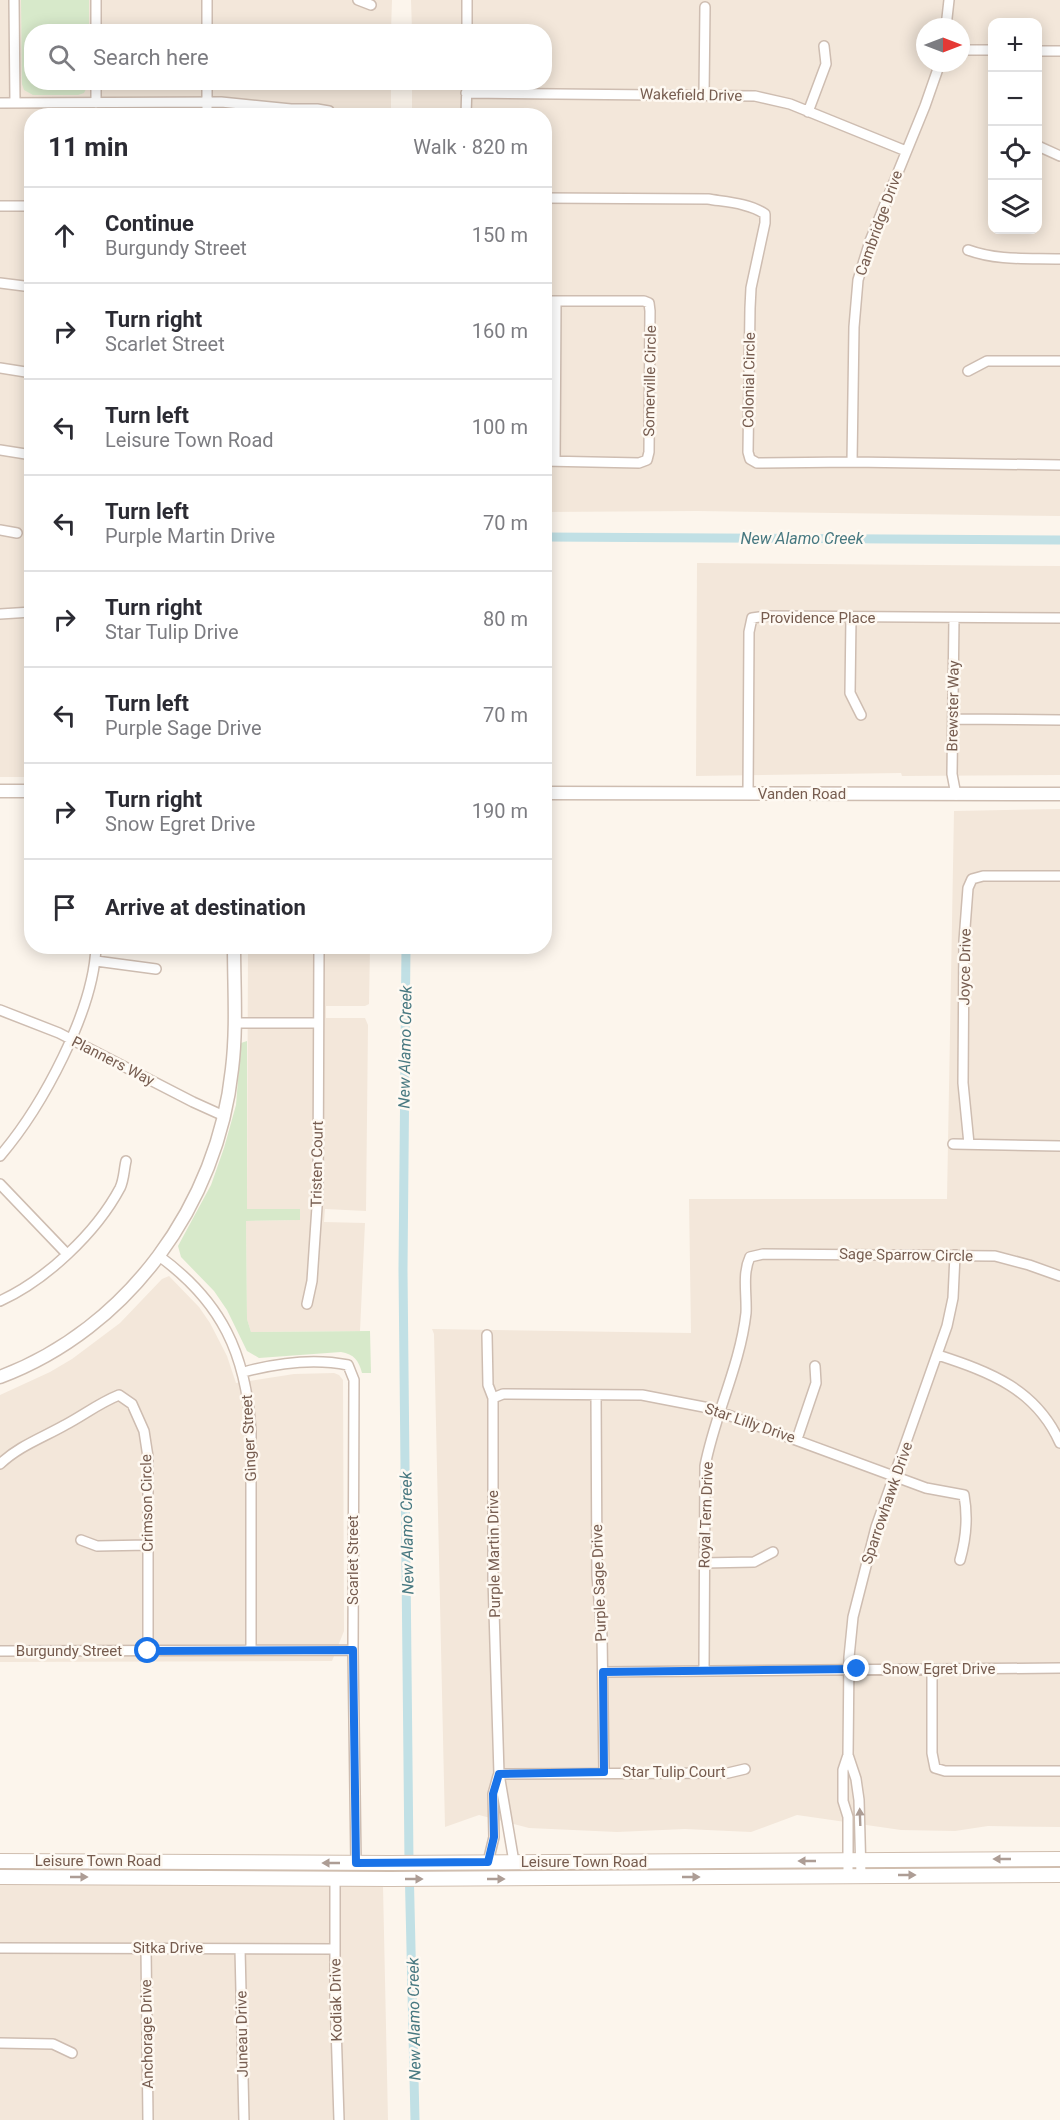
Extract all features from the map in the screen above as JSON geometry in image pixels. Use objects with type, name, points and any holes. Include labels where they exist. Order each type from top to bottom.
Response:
[{"type":"main road","name":"Leisure Town Road","points":[[0,1861],[390,1863],[1060,1858]]},
{"type":"main road","name":"Leisure Town Road","points":[[0,1876],[438,1879],[1060,1875]]},
{"type":"street","points":[[14,0],[15,103]]},
{"type":"street","points":[[96,0],[96,24]]},
{"type":"street","points":[[207,0],[207,24]]},
{"type":"street","points":[[358,0],[371,5]]},
{"type":"street","points":[[467,0],[467,24]]},
{"type":"street","points":[[947,18],[949,0]]},
{"type":"street","points":[[704,95],[705,7]]},
{"type":"street","points":[[808,112],[826,64],[824,46]]},
{"type":"street","points":[[970,50],[988,50]]},
{"type":"street","points":[[1042,51],[1060,51]]},
{"type":"street","name":"Cambridge Drive","points":[[852,462],[854,327],[858,280],[870,241],[937,72]]},
{"type":"street","points":[[96,90],[96,103]]},
{"type":"street","points":[[207,90],[207,108]]},
{"type":"street","points":[[466,93],[466,108]]},
{"type":"street","name":"Wakefield Drive","points":[[466,93],[737,95],[770,98],[906,151]]},
{"type":"street","points":[[0,103],[207,102],[279,108]]},
{"type":"street","points":[[1042,148],[1060,156]]},
{"type":"street","name":"Colonial Circle","points":[[552,198],[708,199],[758,209],[765,214],[751,288],[748,439],[750,459],[757,463],[1060,465]]},
{"type":"street","points":[[0,206],[24,206]]},
{"type":"street","points":[[968,250],[984,256],[999,258],[1060,259]]},
{"type":"street","points":[[0,283],[24,285]]},
{"type":"street","name":"Somerville Circle","points":[[552,301],[644,301],[649,303],[650,332],[649,452],[647,460],[639,463],[555,461]]},
{"type":"street","points":[[555,461],[556,301]]},
{"type":"street","points":[[968,371],[987,361],[1060,361]]},
{"type":"street","points":[[0,368],[24,372]]},
{"type":"street","points":[[0,450],[24,454]]},
{"type":"street","points":[[0,530],[17,533]]},
{"type":"street","points":[[0,614],[24,612]]},
{"type":"street","name":"Providence Place","points":[[748,794],[749,632],[752,618],[767,616],[1060,618]]},
{"type":"street","points":[[851,617],[850,693],[861,715]]},
{"type":"street","name":"Brewster Way","points":[[954,618],[952,774],[956,795]]},
{"type":"street","points":[[953,719],[1060,720]]},
{"type":"street","points":[[0,791],[24,791]]},
{"type":"street","name":"Vanden Road","points":[[552,793],[1060,794]]},
{"type":"street","name":"Joyce Drive","points":[[969,1144],[963,1083],[964,941],[968,888],[972,879],[983,876],[1060,876]]},
{"type":"street","points":[[0,1156],[32,1113],[71,1039],[83,1011],[96,954]]},
{"type":"street","points":[[0,1377],[48,1354],[102,1317],[130,1290],[159,1256],[199,1190],[214,1154],[232,1071],[234,954]]},
{"type":"street","name":"Tristen Court","points":[[307,1304],[312,1281],[318,1192],[319,954]]},
{"type":"street","points":[[96,961],[156,969]]},
{"type":"street","name":"Planners Way","points":[[0,1010],[71,1039],[224,1116]]},
{"type":"street","points":[[234,1023],[318,1023]]},
{"type":"street","points":[[953,1144],[1060,1146]]},
{"type":"street","points":[[0,1301],[42,1276],[77,1245],[121,1186],[126,1161]]},
{"type":"street","points":[[0,1184],[67,1254]]},
{"type":"street","name":"Sage Sparrow Circle","points":[[750,1257],[763,1254],[994,1256],[1060,1276]]},
{"type":"street","name":"Sparrowhawk Drive","points":[[855,1860],[843,1801],[843,1770],[848,1755],[849,1669],[853,1617],[866,1561],[938,1355],[952,1298],[955,1255]]},
{"type":"street","name":"Ginger Street","points":[[159,1256],[189,1280],[210,1303],[228,1333],[244,1372],[251,1431],[251,1650]]},
{"type":"street","name":"Royal Tern Drive","points":[[704,1670],[705,1466],[711,1437],[743,1334],[746,1310],[746,1271],[750,1257]]},
{"type":"street","name":"Purple Martin Drive","points":[[487,1335],[488,1385],[493,1398],[493,1578],[499,1774],[514,1862]]},
{"type":"street","points":[[938,1355],[989,1373],[1011,1385],[1043,1414],[1060,1443]]},
{"type":"street","name":"Scarlet Street","points":[[244,1372],[272,1365],[335,1363],[348,1365],[354,1380],[353,1650],[356,1863]]},
{"type":"street","points":[[797,1439],[816,1383],[815,1366]]},
{"type":"street","name":"Star Lilly Drive","points":[[493,1398],[503,1394],[642,1395],[720,1411],[926,1488],[964,1495],[965,1543],[960,1560]]},
{"type":"street","name":"Crimson Circle","points":[[0,1464],[11,1453],[66,1425],[103,1402],[119,1395],[132,1404],[144,1431],[148,1457],[148,1651]]},
{"type":"street","name":"Purple Sage Drive","points":[[596,1395],[597,1576],[603,1672],[604,1772]]},
{"type":"street","points":[[81,1539],[97,1546],[148,1545]]},
{"type":"street","points":[[704,1563],[754,1562],[773,1552]]},
{"type":"street","name":"Burgundy Street","points":[[0,1651],[353,1650]]},
{"type":"street","name":"Snow Egret Drive","points":[[603,1672],[1060,1668]]},
{"type":"street","points":[[932,1669],[932,1753],[935,1768],[945,1771],[1060,1771]]},
{"type":"street","name":"Sparrowhawk Drive","points":[[848,1755],[856,1779],[859,1800],[854,1876]]},
{"type":"street","name":"Star Tulip Court","points":[[499,1774],[728,1773],[745,1769]]},
{"type":"street","name":"Purple Martin Drive","points":[[488,1862],[494,1837],[493,1794],[499,1774]]},
{"type":"street","name":"Kodiak Drive","points":[[335,1879],[339,2120]]},
{"type":"street","name":"Sitka Drive","points":[[0,1948],[335,1949]]},
{"type":"street","name":"Anchorage Drive","points":[[146,1948],[148,2120]]},
{"type":"street","name":"Juneau Drive","points":[[240,1949],[244,2120]]},
{"type":"street","points":[[0,2043],[53,2044],[72,2053]]},
{"type":"shaded area","points":[[0,0],[392,0],[391,24],[24,24],[24,90],[391,90],[391,108],[24,108],[24,777],[0,777]]},
{"type":"shaded area","points":[[411,0],[1060,0],[1060,516],[697,511],[552,512],[552,108],[412,108],[412,90],[552,90],[552,24],[412,24]]},
{"type":"shaded area","points":[[697,563],[1060,566],[1060,775],[902,776],[901,773],[696,776]]},
{"type":"shaded area","points":[[1060,809],[1060,1827],[988,1826],[955,1831],[901,1830],[797,1815],[751,1832],[685,1829],[617,1832],[529,1828],[479,1815],[445,1827],[434,1334],[432,1329],[691,1333],[689,1199],[947,1199],[954,811]]},
{"type":"shaded area","points":[[248,954],[370,954],[369,1004],[365,1006],[326,1006],[326,1018],[365,1018],[368,1025],[366,1211],[325,1209],[324,1222],[365,1223],[360,1331],[251,1332],[247,1319],[246,1221],[299,1220],[300,1209],[247,1209]]},
{"type":"shaded area","points":[[169,1276],[199,1307],[210,1323],[227,1356],[236,1383],[294,1374],[334,1373],[343,1380],[344,1631],[332,1661],[0,1662],[0,1395],[72,1359],[120,1323],[162,1279]]},
{"type":"shaded area","points":[[0,1883],[383,1886],[388,2120],[0,2120]]},
{"type":"green space","points":[[21,0],[89,0],[89,24],[24,24],[24,90]]},
{"type":"green space","points":[[24,90],[86,90],[78,95],[33,95]]},
{"type":"green space","points":[[247,1041],[247,1209],[300,1209],[300,1220],[246,1221],[247,1319],[251,1332],[370,1331],[371,1373],[362,1373],[355,1359],[341,1352],[259,1358],[247,1351],[227,1310],[214,1291],[181,1257],[178,1246],[211,1185],[224,1148],[236,1105],[241,1043]]},
{"type":"waterway","name":"New Alamo Creek","points":[[552,537],[1060,540]]},
{"type":"waterway","name":"New Alamo Creek","points":[[406,954],[403,1270],[409,1862],[415,2120]]},
{"type":"route","points":[[148,1651],[353,1650],[356,1863],[488,1862],[494,1837],[493,1794],[499,1774],[604,1772],[603,1672],[857,1669]]}]
